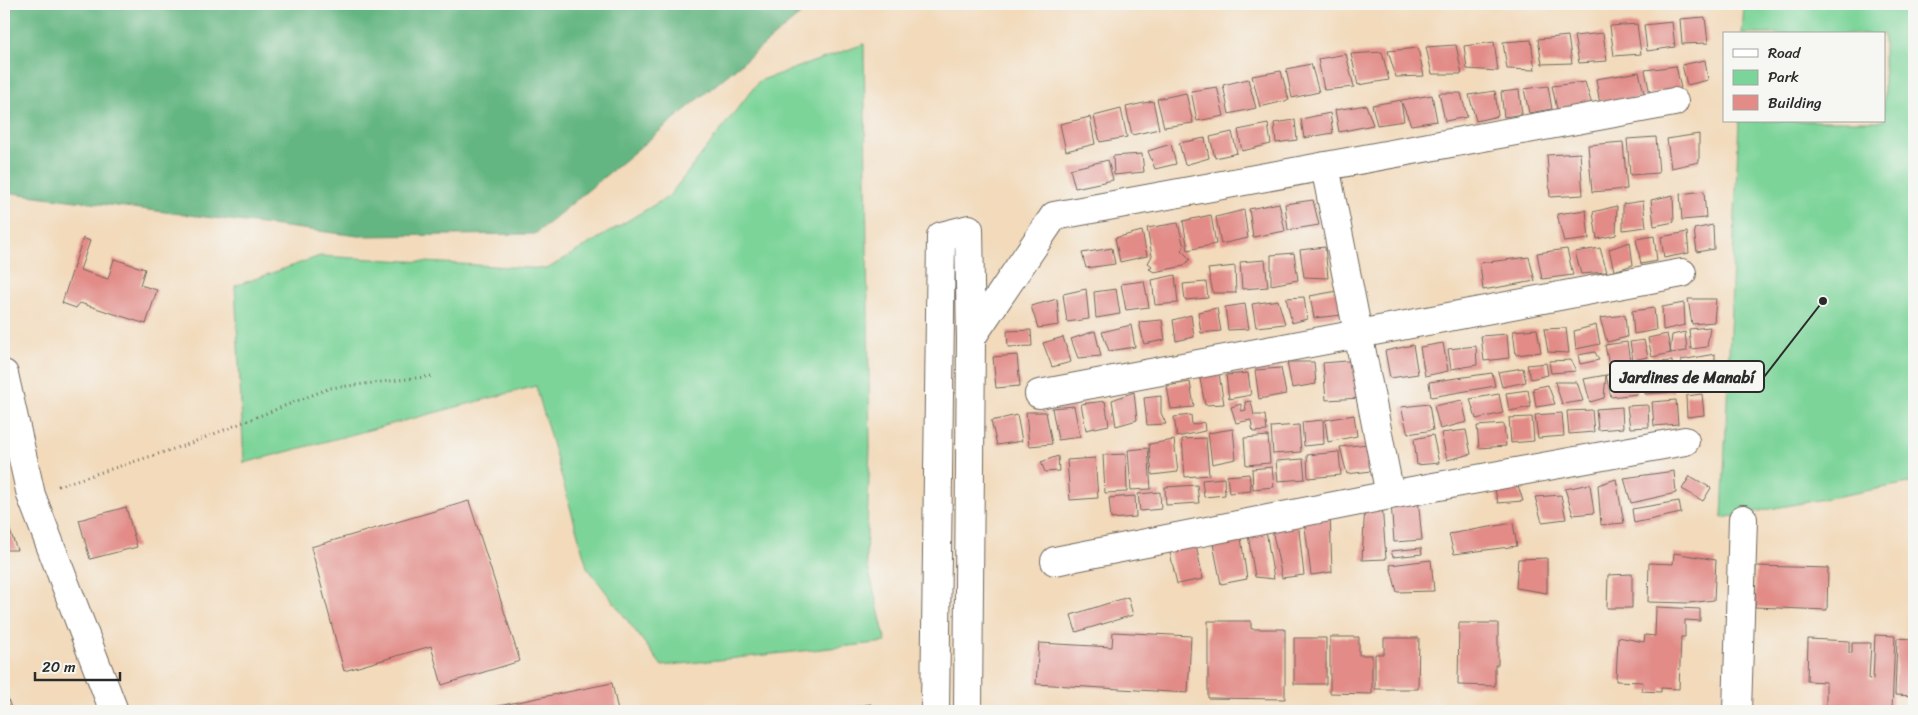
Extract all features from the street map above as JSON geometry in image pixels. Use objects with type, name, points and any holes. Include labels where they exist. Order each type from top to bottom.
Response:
[{"type":"street","points":[[971,338],[1054,216],[1674,102]]},
{"type":"street","points":[[1325,166],[1390,495]]},
{"type":"street","points":[[969,229],[971,338],[973,711],[935,710],[941,236],[969,229]]},
{"type":"street","points":[[1039,394],[1359,332],[1682,273]]},
{"type":"street","points":[[4,374],[31,495],[114,711]]},
{"type":"street","points":[[1055,561],[1390,495],[1685,441]]},
{"type":"street","points":[[1738,711],[1743,519]]},
{"type":"path","points":[[31,495],[186,445],[330,388],[433,376]]},
{"type":"green space","points":[[4,4],[807,4],[806,10],[535,234],[358,236],[4,192]]},
{"type":"green space","points":[[1744,4],[1914,4],[1914,482],[1722,518],[1739,122],[1886,122],[1886,32],[1742,32]]},
{"type":"green space","points":[[864,44],[870,447],[866,559],[886,642],[662,666],[587,567],[536,386],[244,463],[235,286],[320,256],[547,269],[669,196],[759,81]]},
{"type":"building","points":[[1705,17],[1708,43],[1682,44],[1680,19]]},
{"type":"building","points":[[1672,22],[1675,47],[1647,51],[1644,25]]},
{"type":"building","points":[[1637,24],[1641,54],[1614,56],[1610,26]]},
{"type":"building","points":[[1603,33],[1607,61],[1579,63],[1574,36]]},
{"type":"building","points":[[1568,36],[1572,63],[1542,64],[1538,39]]},
{"type":"building","points":[[1531,40],[1535,70],[1507,69],[1503,42]]},
{"type":"building","points":[[1494,42],[1498,71],[1467,69],[1464,46]]},
{"type":"building","points":[[1456,45],[1462,74],[1432,74],[1426,47]]},
{"type":"building","points":[[1418,48],[1424,76],[1396,77],[1388,51]]},
{"type":"building","points":[[1382,52],[1389,80],[1358,85],[1351,54]]},
{"type":"building","points":[[1346,54],[1354,87],[1324,90],[1318,59]]},
{"type":"building","points":[[1705,60],[1708,80],[1687,85],[1682,65]]},
{"type":"building","points":[[1311,64],[1319,92],[1292,98],[1286,69]]},
{"type":"building","points":[[1676,66],[1681,88],[1650,94],[1645,70]]},
{"type":"building","points":[[1281,71],[1289,100],[1260,107],[1252,76]]},
{"type":"building","points":[[1639,72],[1645,97],[1600,105],[1596,79]]},
{"type":"building","points":[[1248,79],[1256,108],[1229,114],[1223,85]]},
{"type":"building","points":[[1585,82],[1592,105],[1557,109],[1552,86]]},
{"type":"building","points":[[1548,86],[1552,109],[1529,113],[1524,89]]},
{"type":"building","points":[[1217,87],[1224,116],[1197,121],[1191,91]]},
{"type":"building","points":[[1519,90],[1522,114],[1504,117],[1501,92]]},
{"type":"building","points":[[1495,91],[1498,116],[1476,121],[1469,95]]},
{"type":"building","points":[[1186,93],[1193,123],[1164,127],[1157,99]]},
{"type":"building","points":[[1439,93],[1461,93],[1467,117],[1445,121]]},
{"type":"building","points":[[1432,95],[1437,121],[1411,125],[1401,101],[1404,121],[1377,125],[1372,105]]},
{"type":"building","points":[[1153,101],[1159,129],[1132,135],[1126,107]]},
{"type":"building","points":[[1366,105],[1373,125],[1339,132],[1335,110]]},
{"type":"building","points":[[1121,109],[1127,137],[1100,142],[1094,116]]},
{"type":"building","points":[[1330,113],[1333,133],[1304,138],[1301,119]]},
{"type":"building","points":[[1090,117],[1095,144],[1066,151],[1060,124]]},
{"type":"building","points":[[1295,120],[1297,140],[1276,143],[1274,123]]},
{"type":"building","points":[[1268,124],[1271,144],[1242,151],[1238,130]]},
{"type":"building","points":[[1232,132],[1237,153],[1215,158],[1210,137]]},
{"type":"building","points":[[1699,134],[1699,162],[1671,168],[1667,139]]},
{"type":"building","points":[[1656,137],[1659,173],[1630,175],[1627,139]]},
{"type":"building","points":[[1205,138],[1209,158],[1185,165],[1179,143]]},
{"type":"building","points":[[1623,142],[1627,189],[1592,192],[1588,145]]},
{"type":"building","points":[[1171,144],[1176,164],[1155,169],[1148,151]]},
{"type":"building","points":[[1580,153],[1583,195],[1550,197],[1547,155]]},
{"type":"building","points":[[1142,154],[1144,172],[1114,175],[1113,156]]},
{"type":"building","points":[[1108,160],[1113,180],[1075,188],[1070,169]]},
{"type":"building","points":[[1704,191],[1706,218],[1682,220],[1680,194]]},
{"type":"building","points":[[1673,195],[1674,222],[1654,226],[1651,200]]},
{"type":"building","points":[[1313,200],[1319,225],[1288,230],[1285,204]]},
{"type":"building","points":[[1643,201],[1646,227],[1623,230],[1623,204]]},
{"type":"building","points":[[1279,203],[1285,231],[1253,237],[1249,209]]},
{"type":"building","points":[[1617,206],[1616,235],[1597,239],[1593,212]]},
{"type":"building","points":[[1244,210],[1248,238],[1221,244],[1216,217]]},
{"type":"building","points":[[1586,210],[1589,239],[1564,242],[1557,214]]},
{"type":"building","points":[[1211,215],[1216,244],[1188,250],[1183,221]]},
{"type":"building","points":[[1178,223],[1184,247],[1181,250],[1190,259],[1184,266],[1154,272],[1149,269],[1152,266],[1148,263],[1152,256],[1147,228]]},
{"type":"building","points":[[1713,225],[1714,249],[1697,252],[1694,229]]},
{"type":"building","points":[[1142,231],[1147,256],[1120,262],[1115,238]]},
{"type":"building","points":[[1687,232],[1689,253],[1664,258],[1661,237]]},
{"type":"building","points":[[1654,236],[1657,261],[1641,264],[1636,239]]},
{"type":"building","points":[[83,238],[90,241],[80,270],[108,279],[114,259],[145,269],[140,285],[157,290],[146,324],[80,303],[76,308],[62,303]]},
{"type":"building","points":[[1630,242],[1633,265],[1614,271],[1609,249]]},
{"type":"building","points":[[1325,247],[1328,278],[1304,277],[1300,250]]},
{"type":"building","points":[[1112,248],[1115,264],[1086,268],[1082,253]]},
{"type":"building","points":[[1600,248],[1607,272],[1581,274],[1575,252]]},
{"type":"building","points":[[1567,249],[1573,275],[1542,279],[1537,253]]},
{"type":"building","points":[[1294,253],[1298,280],[1271,285],[1271,255]]},
{"type":"building","points":[[1529,257],[1535,281],[1483,290],[1480,263]]},
{"type":"building","points":[[1265,260],[1268,287],[1242,289],[1240,262]]},
{"type":"building","points":[[1235,266],[1236,293],[1213,293],[1208,269]]},
{"type":"building","points":[[1175,275],[1178,303],[1155,305],[1152,280]]},
{"type":"building","points":[[1144,281],[1149,307],[1126,310],[1121,284]]},
{"type":"building","points":[[1206,282],[1208,298],[1185,300],[1183,284]]},
{"type":"building","points":[[1086,289],[1089,319],[1067,322],[1063,294]]},
{"type":"building","points":[[1116,289],[1120,314],[1096,318],[1094,292]]},
{"type":"building","points":[[1343,290],[1343,315],[1314,318],[1310,296]]},
{"type":"building","points":[[1304,297],[1307,319],[1292,323],[1286,298]]},
{"type":"building","points":[[1057,299],[1059,325],[1038,328],[1031,306]]},
{"type":"building","points":[[1688,299],[1716,299],[1714,322],[1692,324]]},
{"type":"building","points":[[1278,300],[1285,324],[1256,327],[1252,304]]},
{"type":"building","points":[[1684,303],[1685,325],[1663,330],[1662,307]]},
{"type":"building","points":[[1245,304],[1249,329],[1228,330],[1225,307]]},
{"type":"building","points":[[1217,308],[1221,331],[1201,333],[1198,312]]},
{"type":"building","points":[[1654,308],[1656,330],[1634,334],[1632,311]]},
{"type":"building","points":[[1191,315],[1194,337],[1176,341],[1173,320]]},
{"type":"building","points":[[1625,315],[1627,337],[1607,342],[1600,318]]},
{"type":"building","points":[[1162,320],[1165,340],[1144,344],[1139,322]]},
{"type":"building","points":[[1131,325],[1135,347],[1109,351],[1102,332]]},
{"type":"building","points":[[1596,325],[1600,344],[1576,349],[1574,331]]},
{"type":"building","points":[[1710,327],[1707,347],[1691,349],[1689,329]]},
{"type":"building","points":[[1566,328],[1569,353],[1548,352],[1544,329]]},
{"type":"building","points":[[1537,329],[1541,352],[1516,355],[1513,331]]},
{"type":"building","points":[[1031,330],[1032,346],[1008,347],[1007,331]]},
{"type":"building","points":[[1095,331],[1101,356],[1078,358],[1071,339]]},
{"type":"building","points":[[1685,332],[1687,351],[1670,353],[1672,335]]},
{"type":"building","points":[[1507,334],[1509,358],[1484,361],[1481,336]]},
{"type":"building","points":[[1667,334],[1671,353],[1652,357],[1648,338]]},
{"type":"building","points":[[1063,337],[1071,362],[1052,367],[1043,343]]},
{"type":"building","points":[[1644,340],[1648,357],[1633,360],[1630,342]]},
{"type":"building","points":[[1627,342],[1630,361],[1609,366],[1605,345]]},
{"type":"building","points":[[1443,343],[1448,371],[1425,376],[1420,347]]},
{"type":"building","points":[[1413,345],[1418,374],[1390,378],[1385,351]]},
{"type":"building","points":[[1476,346],[1477,365],[1451,369],[1448,349]]},
{"type":"building","points":[[1595,352],[1599,360],[1580,364],[1578,355]]},
{"type":"building","points":[[1715,354],[1715,385],[1685,388],[1681,360]]},
{"type":"building","points":[[1017,355],[1020,386],[996,388],[993,357]]},
{"type":"building","points":[[1359,360],[1361,398],[1326,400],[1323,363]]},
{"type":"building","points":[[1571,360],[1576,371],[1551,373],[1549,361]]},
{"type":"building","points":[[1672,361],[1674,392],[1645,394],[1643,363]]},
{"type":"building","points":[[1287,362],[1314,362],[1316,384],[1292,388]]},
{"type":"building","points":[[1546,363],[1548,375],[1531,379],[1527,365]]},
{"type":"building","points":[[1281,368],[1286,394],[1259,399],[1255,370]]},
{"type":"building","points":[[1523,368],[1526,382],[1502,387],[1498,372]]},
{"type":"building","points":[[1634,371],[1637,394],[1611,397],[1606,375]]},
{"type":"building","points":[[1248,373],[1251,395],[1229,399],[1226,375]]},
{"type":"building","points":[[1492,373],[1495,386],[1431,397],[1429,382]]},
{"type":"building","points":[[1199,374],[1219,374],[1224,404],[1205,405]]},
{"type":"building","points":[[1606,375],[1604,398],[1590,402],[1584,379]]},
{"type":"building","points":[[1190,382],[1194,407],[1171,409],[1167,386]]},
{"type":"building","points":[[1555,382],[1577,382],[1583,401],[1562,404]]},
{"type":"building","points":[[1548,385],[1555,404],[1536,407],[1533,388]]},
{"type":"building","points":[[1528,390],[1531,407],[1509,411],[1506,393]]},
{"type":"building","points":[[1134,392],[1137,420],[1116,426],[1112,400]]},
{"type":"building","points":[[1499,394],[1503,413],[1476,419],[1470,399]]},
{"type":"building","points":[[1702,394],[1704,415],[1687,417],[1686,396]]},
{"type":"building","points":[[1161,396],[1161,413],[1166,424],[1147,425],[1144,398]]},
{"type":"building","points":[[1462,400],[1467,422],[1440,429],[1434,406]]},
{"type":"building","points":[[1676,400],[1678,424],[1654,426],[1652,402]]},
{"type":"building","points":[[1105,401],[1109,425],[1086,430],[1081,404]]},
{"type":"building","points":[[1251,401],[1254,415],[1265,415],[1267,431],[1253,432],[1251,420],[1236,423],[1231,407],[1241,404],[1241,411],[1246,410],[1245,402]]},
{"type":"building","points":[[1429,404],[1433,430],[1408,434],[1401,407]]},
{"type":"building","points":[[1648,405],[1649,427],[1630,428],[1627,406]]},
{"type":"building","points":[[1074,406],[1080,437],[1058,440],[1052,408]]},
{"type":"building","points":[[1622,407],[1623,428],[1598,430],[1596,409]]},
{"type":"building","points":[[1592,410],[1594,432],[1569,434],[1567,411]]},
{"type":"building","points":[[1026,412],[1046,412],[1052,444],[1029,446]]},
{"type":"building","points":[[1562,413],[1564,436],[1538,438],[1535,415]]},
{"type":"building","points":[[1017,415],[1022,441],[997,445],[991,421]]},
{"type":"building","points":[[1191,415],[1192,425],[1204,422],[1205,431],[1177,437],[1174,417]]},
{"type":"building","points":[[1354,415],[1357,436],[1328,442],[1325,420]]},
{"type":"building","points":[[1532,417],[1534,441],[1511,443],[1509,418]]},
{"type":"building","points":[[1323,420],[1324,444],[1304,446],[1302,422]]},
{"type":"building","points":[[1504,424],[1506,446],[1479,448],[1477,426]]},
{"type":"building","points":[[1299,425],[1301,452],[1273,454],[1271,427]]},
{"type":"building","points":[[1233,429],[1236,459],[1212,464],[1208,433]]},
{"type":"building","points":[[1466,430],[1471,454],[1447,460],[1441,433]]},
{"type":"building","points":[[1433,435],[1439,463],[1417,465],[1414,439]]},
{"type":"building","points":[[1268,436],[1270,463],[1246,465],[1244,438]]},
{"type":"building","points":[[1206,438],[1209,475],[1185,477],[1182,439]]},
{"type":"building","points":[[1174,440],[1178,472],[1152,475],[1149,444]]},
{"type":"building","points":[[1368,444],[1371,471],[1347,474],[1340,447]]},
{"type":"building","points":[[1148,448],[1151,489],[1131,490],[1128,450]]},
{"type":"building","points":[[1339,452],[1341,475],[1308,478],[1307,455]]},
{"type":"building","points":[[1126,454],[1127,492],[1105,493],[1103,455]]},
{"type":"building","points":[[1058,456],[1059,471],[1045,472],[1041,462]]},
{"type":"building","points":[[1095,458],[1098,498],[1070,500],[1067,460]]},
{"type":"building","points":[[1303,459],[1305,479],[1278,481],[1276,461]]},
{"type":"building","points":[[1272,467],[1274,487],[1253,489],[1252,469]]},
{"type":"building","points":[[1674,471],[1676,493],[1631,503],[1624,478]]},
{"type":"building","points":[[1249,474],[1251,491],[1229,493],[1227,476]]},
{"type":"building","points":[[1690,476],[1711,488],[1703,501],[1682,489]]},
{"type":"building","points":[[1224,478],[1225,495],[1204,497],[1202,480]]},
{"type":"building","points":[[1516,479],[1523,501],[1498,503],[1494,485]]},
{"type":"building","points":[[1616,479],[1624,523],[1601,525],[1598,485]]},
{"type":"building","points":[[1590,484],[1594,513],[1573,515],[1565,489]]},
{"type":"building","points":[[1197,485],[1199,503],[1166,505],[1165,487]]},
{"type":"building","points":[[1160,492],[1161,509],[1140,511],[1138,494]]},
{"type":"building","points":[[1561,495],[1566,519],[1542,522],[1535,497]]},
{"type":"building","points":[[1135,496],[1136,517],[1111,519],[1109,498]]},
{"type":"building","points":[[1418,498],[1422,540],[1394,542],[1391,502]]},
{"type":"building","points":[[469,501],[520,661],[442,685],[431,646],[344,671],[311,547]]},
{"type":"building","points":[[1679,501],[1681,513],[1634,523],[1632,509]]},
{"type":"building","points":[[1365,504],[1382,504],[1386,559],[1362,560]]},
{"type":"building","points":[[126,507],[137,547],[90,559],[79,520]]},
{"type":"building","points":[[4,514],[17,550],[4,550]]},
{"type":"building","points":[[1330,514],[1332,572],[1311,575],[1304,519]]},
{"type":"building","points":[[1298,522],[1304,575],[1282,578],[1271,524]]},
{"type":"building","points":[[1513,523],[1517,546],[1454,554],[1449,534]]},
{"type":"building","points":[[1266,531],[1274,579],[1255,577],[1248,535]]},
{"type":"building","points":[[1241,538],[1247,579],[1221,584],[1212,539]]},
{"type":"building","points":[[1195,540],[1203,579],[1177,584],[1168,544]]},
{"type":"building","points":[[1421,548],[1422,554],[1393,557],[1391,551]]},
{"type":"building","points":[[1674,553],[1716,560],[1714,600],[1689,603],[1648,602],[1649,563],[1673,564]]},
{"type":"building","points":[[1547,558],[1547,593],[1516,588],[1518,559]]},
{"type":"building","points":[[1431,560],[1434,591],[1397,592],[1390,565]]},
{"type":"building","points":[[1756,566],[1828,568],[1827,610],[1755,607]]},
{"type":"building","points":[[1632,574],[1632,608],[1607,608],[1608,575]]},
{"type":"building","points":[[1128,597],[1133,615],[1076,632],[1071,615]]},
{"type":"building","points":[[1656,607],[1700,609],[1700,621],[1685,620],[1685,637],[1681,637],[1679,689],[1661,688],[1661,692],[1642,691],[1643,682],[1616,681],[1618,637],[1644,642],[1645,635],[1655,636]]},
{"type":"building","points":[[1208,621],[1251,621],[1251,629],[1285,629],[1285,699],[1208,698]]},
{"type":"building","points":[[1459,623],[1498,623],[1498,665],[1495,665],[1495,686],[1458,685]]},
{"type":"building","points":[[1113,632],[1191,636],[1188,693],[1036,684],[1039,643],[1112,647]]},
{"type":"building","points":[[1875,635],[1895,636],[1892,711],[1826,711],[1826,682],[1807,681],[1808,639],[1849,641],[1849,653],[1852,653],[1852,643],[1871,643],[1869,679],[1873,680]]},
{"type":"building","points":[[1330,637],[1359,637],[1359,655],[1372,655],[1372,694],[1330,693]]},
{"type":"building","points":[[1294,638],[1326,638],[1326,684],[1294,684]]},
{"type":"building","points":[[1384,638],[1419,638],[1418,689],[1375,689],[1375,654],[1384,654]]},
{"type":"building","points":[[1897,638],[1914,639],[1914,696],[1895,695]]},
{"type":"building","points":[[612,683],[618,711],[478,711],[478,710]]},
{"type":"building","points":[[4,696],[7,696],[12,711],[4,711]]},
{"type":"building","points":[[871,704],[872,711],[839,711],[839,710]]},
{"type":"place","name":"Jardines de Manabí","points":[[1823,301]]}]
